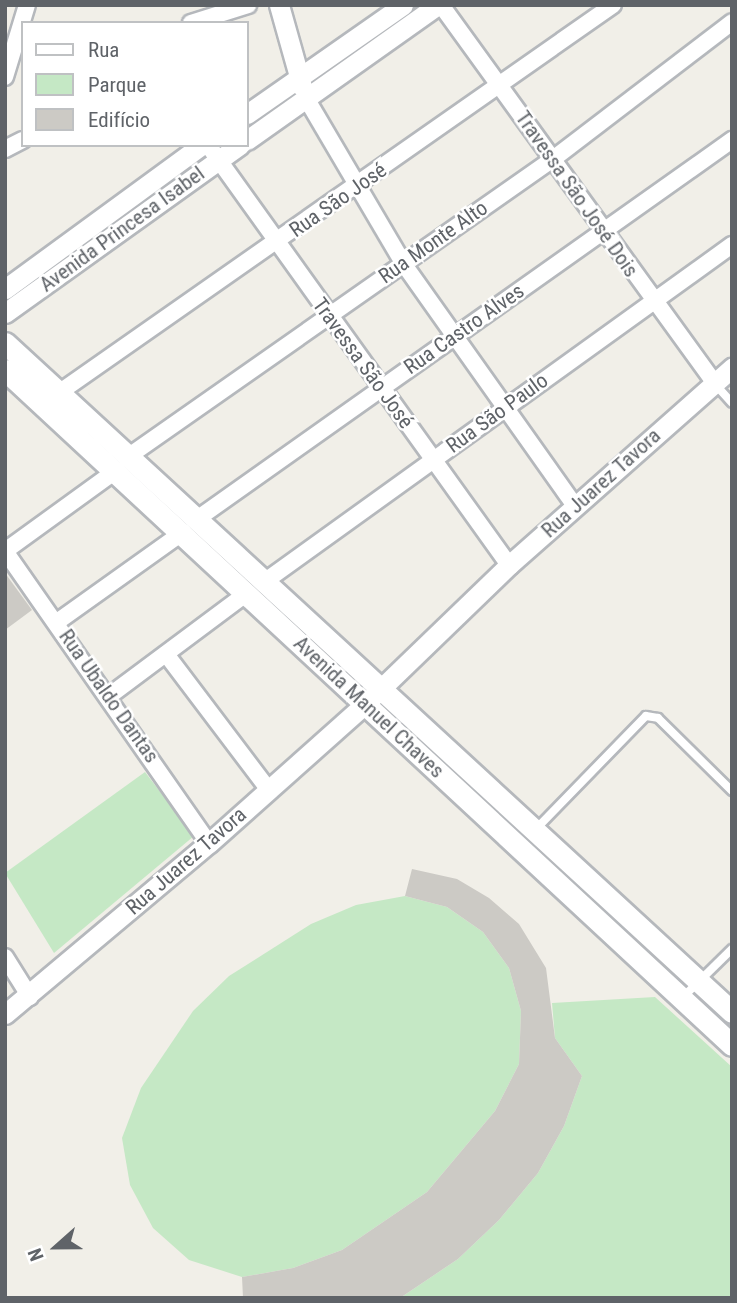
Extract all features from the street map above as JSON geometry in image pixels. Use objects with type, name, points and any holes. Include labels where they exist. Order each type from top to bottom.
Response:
[{"type":"main road","name":"Avenida Manuel Chaves","points":[[5,343],[61,392],[123,463]]},
{"type":"main road","name":"Avenida Manuel Chaves","points":[[5,370],[123,463],[255,587],[365,704],[732,1045]]},
{"type":"main road","name":"Avenida Manuel Chaves","points":[[255,587],[381,687],[732,1012]]},
{"type":"street","points":[[197,21],[248,5]]},
{"type":"street","points":[[279,5],[306,98],[356,187],[403,263],[575,506]]},
{"type":"street","points":[[248,113],[403,5]]},
{"type":"street","points":[[248,139],[440,5]]},
{"type":"street","name":"Travessa São José Dois","points":[[440,5],[714,382]]},
{"type":"street","name":"Rua São José","points":[[61,392],[500,87],[613,5]]},
{"type":"street","name":"Rua Monte Alto","points":[[5,551],[326,314],[553,159],[732,22]]},
{"type":"street","points":[[12,72],[21,32]]},
{"type":"street","name":"Rua Castro Alves","points":[[57,622],[454,335],[607,233],[732,140]]},
{"type":"street","points":[[5,149],[21,141]]},
{"type":"street","name":"Avenida Princesa Isabel","points":[[5,289],[199,147]]},
{"type":"street","name":"Avenida Princesa Isabel","points":[[5,313],[214,153],[234,147]]},
{"type":"street","name":"Travessa São José","points":[[214,153],[326,314],[509,565]]},
{"type":"street","name":"Rua São Paulo","points":[[109,696],[433,458],[732,245]]},
{"type":"street","name":"Rua Juarez Tavora","points":[[14,1003],[209,843],[365,704],[509,565],[732,368]]},
{"type":"street","name":"Rua Ubaldo Dantas","points":[[5,551],[109,696],[209,843]]},
{"type":"street","points":[[166,653],[268,789]]},
{"type":"street","points":[[5,957],[14,1003]]},
{"type":"lane","points":[[714,382],[732,403]]},
{"type":"lane","points":[[535,830],[646,716],[657,718],[732,791]]},
{"type":"lane","points":[[682,998],[732,949]]},
{"type":"green space","points":[[145,772],[194,836],[54,953],[5,873]]},
{"type":"green space","points":[[405,896],[447,907],[483,932],[509,968],[521,1011],[519,1064],[495,1111],[427,1192],[342,1250],[293,1268],[242,1277],[189,1260],[153,1228],[130,1185],[122,1138],[141,1088],[193,1011],[229,976],[311,924],[356,905]]},
{"type":"green space","points":[[655,997],[732,1067],[732,1298],[400,1298],[458,1259],[499,1220],[538,1173],[564,1126],[582,1076],[555,1038],[552,1003]]},
{"type":"building","points":[[5,573],[32,610],[5,630]]},
{"type":"building","points":[[412,869],[457,879],[489,898],[519,924],[546,968],[555,1038],[582,1076],[564,1126],[538,1173],[499,1220],[458,1259],[400,1298],[243,1298],[242,1277],[293,1268],[342,1250],[427,1192],[495,1111],[519,1064],[521,1011],[509,968],[483,932],[447,907],[405,896]]}]
